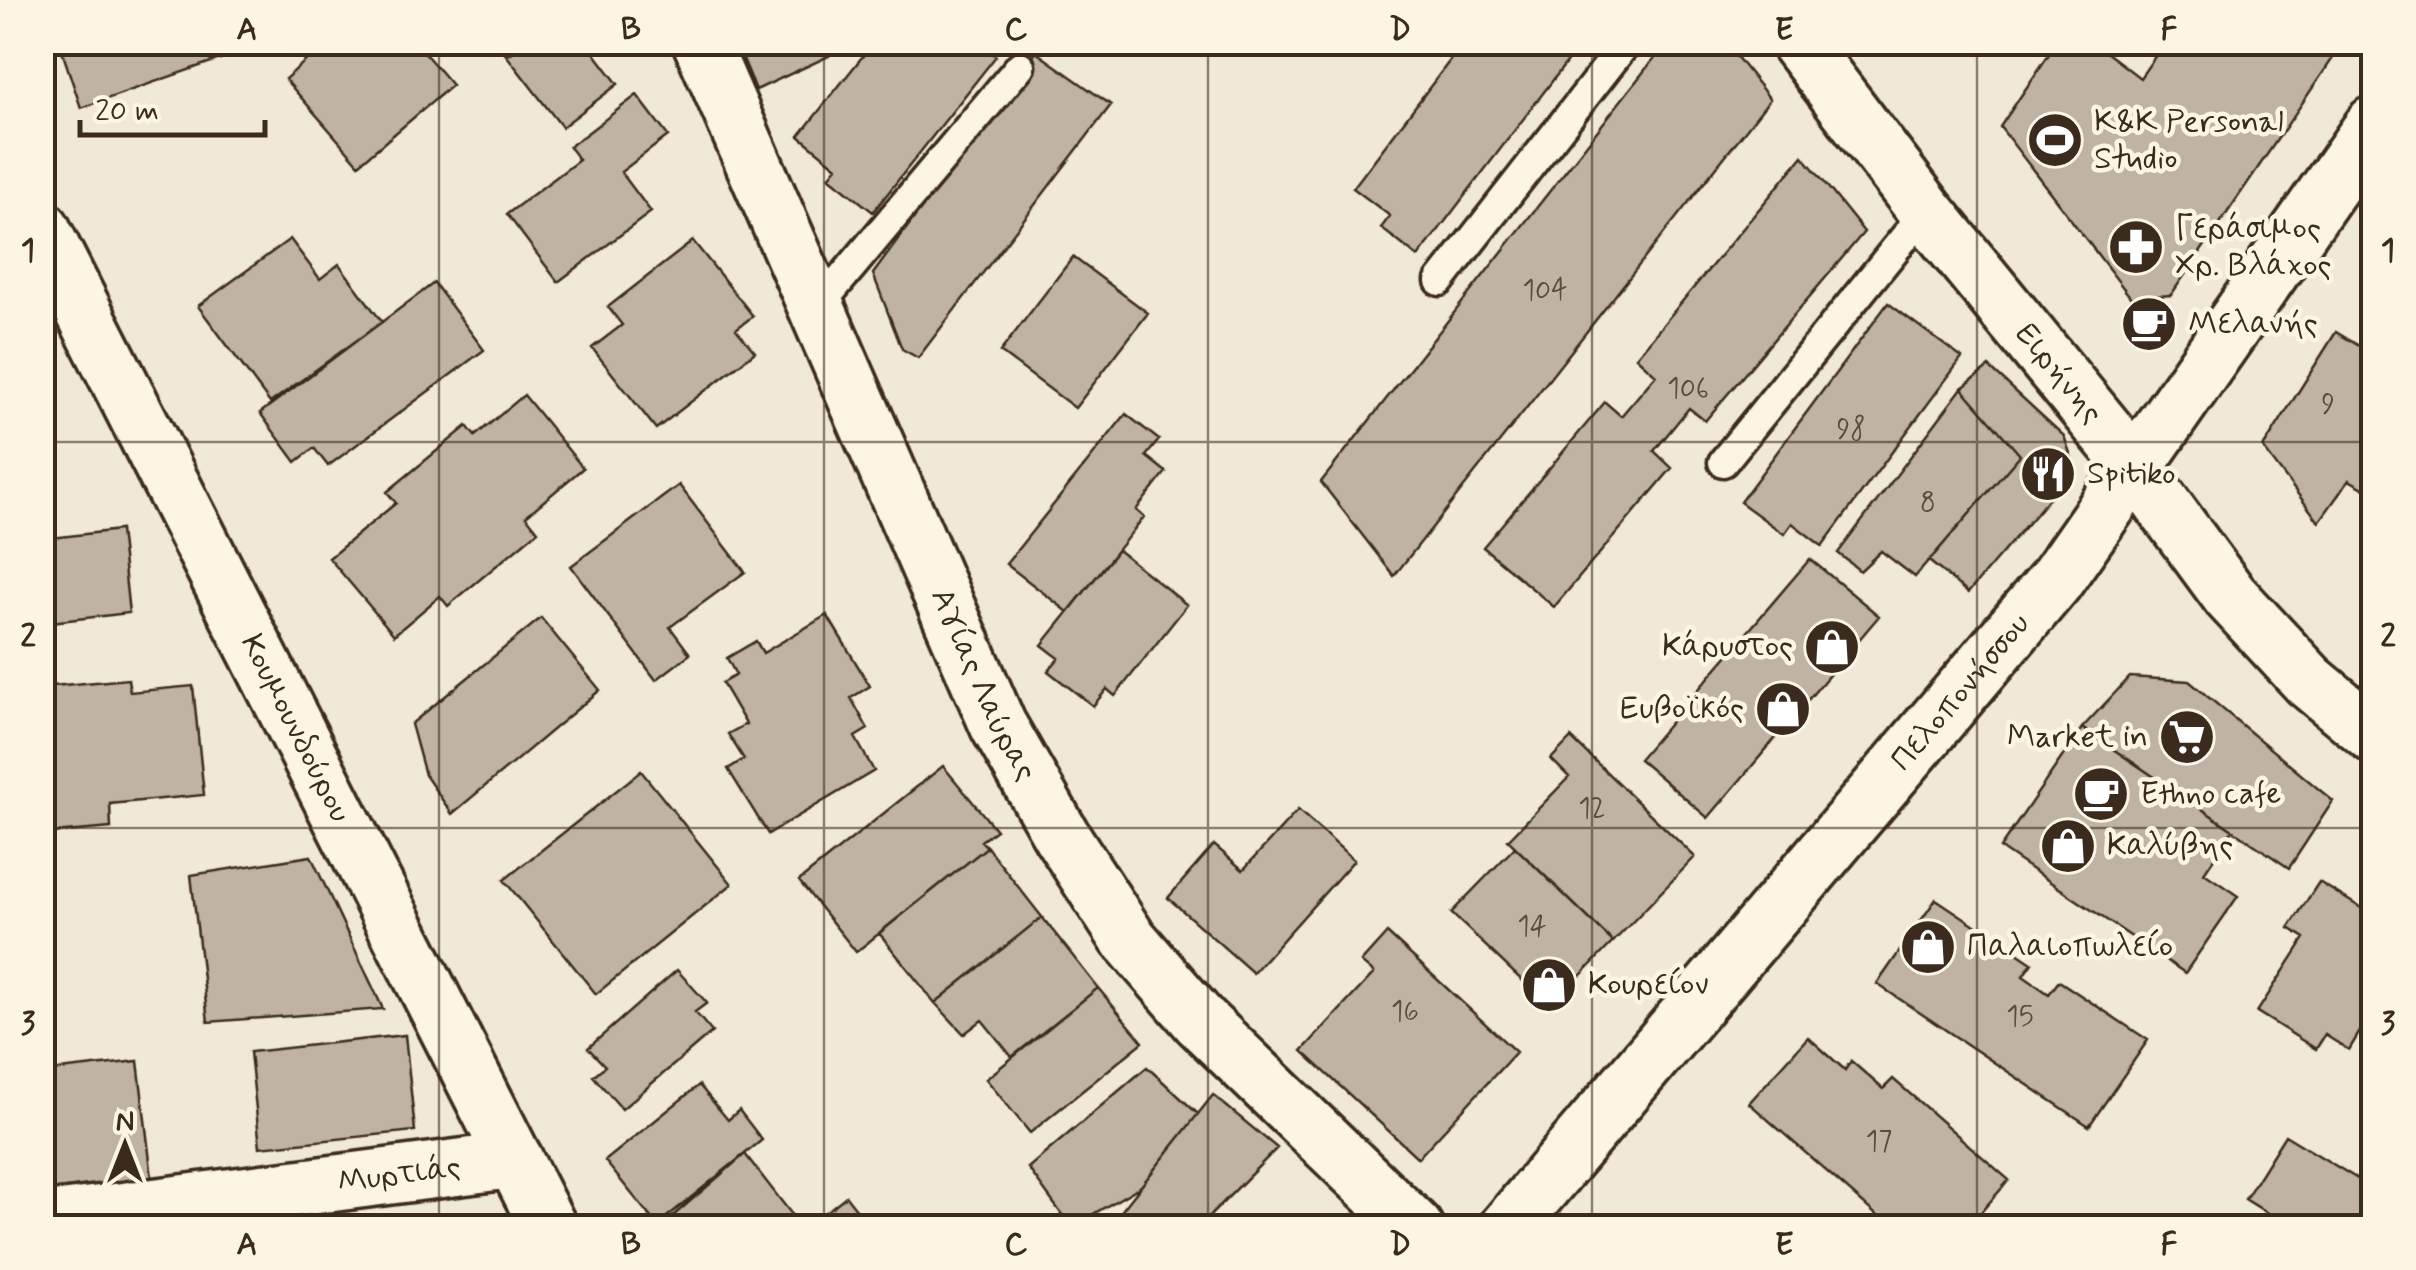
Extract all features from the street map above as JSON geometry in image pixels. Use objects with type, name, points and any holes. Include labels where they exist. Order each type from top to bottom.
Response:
[{"type":"street","name":"Αγίας Λαύρας","points":[[701,42],[998,725],[1127,936],[1200,1022],[1415,1228]]},
{"type":"street","name":"Ειρήνης","points":[[1798,42],[1926,211],[2136,468],[2230,596],[2309,681],[2374,735]]},
{"type":"street","name":"Πελοπονήσσου","points":[[1507,1228],[2055,582],[2374,124]]},
{"type":"street","name":"Κουμουνδούρου","points":[[42,229],[549,1228]]},
{"type":"street","name":"Μυρτιάς","points":[[42,1221],[516,1160]]},
{"type":"lane","points":[[1440,280],[1628,42]]},
{"type":"lane","points":[[817,308],[1020,66]]},
{"type":"lane","points":[[1723,462],[1926,211]]},
{"type":"building","points":[[59,42],[233,42],[237,53],[81,108]]},
{"type":"building","points":[[327,42],[415,42],[452,85],[359,164],[285,79]]},
{"type":"building","points":[[482,42],[526,42],[507,56],[498,45],[489,51]]},
{"type":"building","points":[[526,42],[586,42],[618,84],[562,127],[507,56]]},
{"type":"building","points":[[736,42],[842,42],[829,56],[756,90]]},
{"type":"building","points":[[874,42],[978,42],[996,56],[873,212],[829,177],[837,167],[799,136]]},
{"type":"building","points":[[1464,42],[1582,42],[1418,257],[1381,228],[1390,216],[1353,188]]},
{"type":"building","points":[[1667,42],[1725,42],[1770,99],[1394,576],[1321,482]]},
{"type":"building","points":[[2057,42],[2093,42],[2140,78],[2165,42],[2344,42],[2171,295],[2131,298],[2000,127]]},
{"type":"building","points":[[1036,52],[1111,105],[918,358],[902,349],[873,274]]},
{"type":"building","points":[[637,95],[668,136],[621,172],[651,212],[558,282],[507,214],[579,160],[569,147]]},
{"type":"building","points":[[1803,156],[1864,232],[1705,421],[1689,408],[1654,451],[1672,468],[1554,607],[1483,547],[1605,402],[1621,416],[1656,375],[1636,357]]},
{"type":"building","points":[[290,239],[320,279],[339,264],[382,322],[270,403],[198,306]]},
{"type":"building","points":[[693,241],[753,316],[736,329],[755,352],[656,429],[592,348],[622,325],[608,307]]},
{"type":"building","points":[[1073,257],[1148,313],[1075,408],[1000,352]]},
{"type":"building","points":[[434,283],[484,350],[328,466],[314,448],[296,462],[260,413]]},
{"type":"building","points":[[1888,303],[1962,358],[1822,546],[1792,523],[1784,534],[1740,502]]},
{"type":"building","points":[[2336,332],[2374,355],[2374,494],[2349,480],[2319,522],[2263,448]]},
{"type":"building","points":[[1989,367],[2064,436],[2072,459],[2063,482],[1968,593],[1929,561],[2020,455],[1962,388]]},
{"type":"building","points":[[1962,388],[2020,455],[1915,577],[1881,551],[1860,571],[1838,553]]},
{"type":"building","points":[[524,395],[583,468],[526,516],[538,531],[448,606],[440,596],[394,635],[329,558],[396,503],[387,492],[467,426],[475,436]]},
{"type":"building","points":[[1126,414],[1159,440],[1146,456],[1166,472],[1136,510],[1144,517],[1068,612],[1006,564]]},
{"type":"building","points":[[679,485],[745,572],[670,627],[690,654],[656,680],[571,566]]},
{"type":"building","points":[[120,530],[129,613],[42,623],[42,539]]},
{"type":"building","points":[[1118,550],[1187,605],[1115,696],[1107,689],[1093,706],[1048,671],[1059,658],[1042,645]]},
{"type":"building","points":[[1810,559],[1879,616],[1708,818],[1639,759]]},
{"type":"building","points":[[827,615],[870,686],[851,698],[868,729],[855,737],[874,771],[768,834],[728,769],[744,759],[728,734],[746,724],[722,683],[736,675],[727,658],[756,641],[763,653]]},
{"type":"building","points":[[541,618],[600,690],[452,814],[425,775],[411,724]]},
{"type":"building","points":[[2130,677],[2189,681],[2333,801],[2289,868],[2082,728]]},
{"type":"building","points":[[128,679],[130,692],[193,686],[204,795],[110,804],[111,828],[42,834],[42,687]]},
{"type":"building","points":[[2082,728],[2233,830],[2204,873],[2238,896],[2185,973],[2000,848]]},
{"type":"building","points":[[1571,738],[1695,857],[1613,942],[1508,840],[1569,777],[1551,759]]},
{"type":"building","points":[[943,766],[996,830],[981,841],[987,847],[856,952],[799,881]]},
{"type":"building","points":[[641,771],[732,884],[596,994],[504,880]]},
{"type":"building","points":[[1298,810],[1354,860],[1253,973],[1168,898],[1214,845],[1243,870]]},
{"type":"building","points":[[987,847],[1042,917],[935,1003],[879,933]]},
{"type":"building","points":[[1515,847],[1613,942],[1550,1007],[1451,913]]},
{"type":"building","points":[[311,856],[383,1009],[208,1022],[191,875]]},
{"type":"building","points":[[2319,882],[2374,916],[2374,1022],[2368,1018],[2349,1050],[2325,1035],[2316,1049],[2257,1012],[2305,938],[2289,928]]},
{"type":"building","points":[[1936,899],[2032,963],[2023,976],[2049,994],[2059,981],[2148,1040],[2089,1126],[1877,984]]},
{"type":"building","points":[[1042,917],[1098,988],[1012,1057],[982,1020],[964,1034],[935,1003]]},
{"type":"building","points":[[1387,933],[1516,1052],[1418,1158],[1302,1051],[1374,973],[1361,962]]},
{"type":"building","points":[[677,970],[707,1003],[695,1012],[712,1032],[622,1109],[593,1076],[605,1066],[588,1048]]},
{"type":"building","points":[[1098,988],[1143,1042],[1030,1133],[986,1079]]},
{"type":"building","points":[[405,1035],[415,1131],[260,1147],[250,1052]]},
{"type":"building","points":[[1808,1037],[1845,1070],[1851,1061],[1883,1089],[1893,1079],[2009,1180],[1967,1228],[1891,1228],[1749,1103]]},
{"type":"building","points":[[138,1061],[152,1178],[42,1191],[42,1072]]},
{"type":"building","points":[[1147,1067],[1198,1114],[1141,1186],[1071,1227],[1028,1168]]},
{"type":"building","points":[[699,1085],[728,1120],[739,1110],[762,1140],[657,1225],[605,1161]]},
{"type":"building","points":[[1213,1095],[1277,1148],[1198,1228],[1108,1228]]},
{"type":"building","points":[[2285,1135],[2374,1189],[2374,1228],[2265,1228],[2272,1216],[2245,1199]]},
{"type":"building","points":[[745,1154],[793,1216],[779,1228],[659,1228]]},
{"type":"building","points":[[846,1196],[871,1228],[806,1228]]},
{"type":"place","name":"K&K Personal Studio","points":[[2055,140]]},
{"type":"place","name":"Γεράσιμος Χρ. Βλάχος","points":[[2136,247]]},
{"type":"place","name":"Μελανής","points":[[2149,324]]},
{"type":"place","name":"Spitiko","points":[[2048,474]]},
{"type":"place","name":"Κάρυστος","points":[[1832,647]]},
{"type":"place","name":"Ευβοϊκός","points":[[1783,709]]},
{"type":"place","name":"Market in","points":[[2187,737]]},
{"type":"place","name":"Ethno cafe","points":[[2101,794]]},
{"type":"place","name":"Καλύβης","points":[[2068,846]]},
{"type":"place","name":"Παλαιοπωλείο","points":[[1928,947]]},
{"type":"place","name":"Κουρείον","points":[[1549,985]]}]
